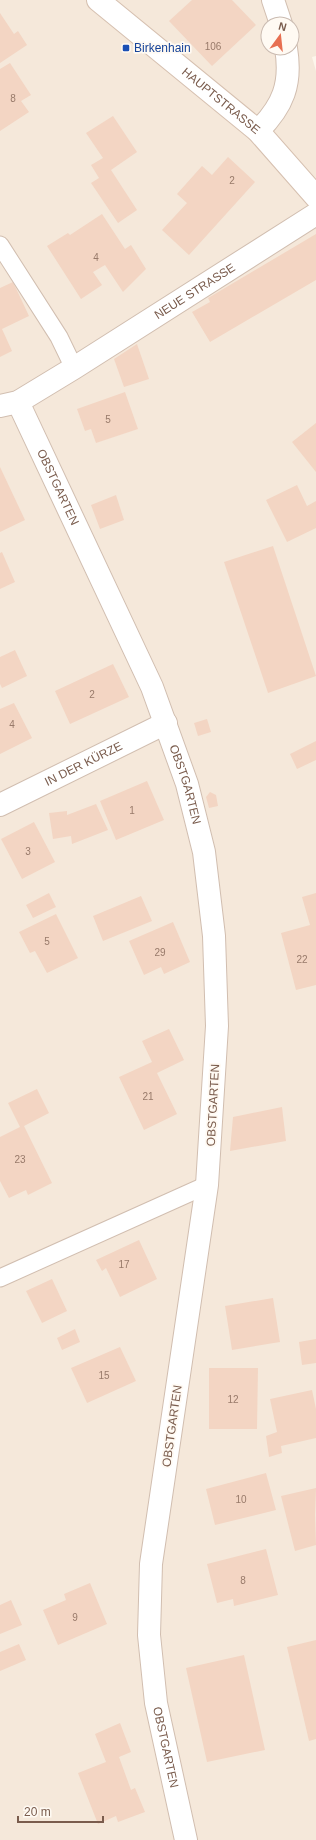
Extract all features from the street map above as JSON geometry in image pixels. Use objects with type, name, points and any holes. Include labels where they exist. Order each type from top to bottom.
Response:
[{"type":"street","name":"HAUPTSTRASSE","points":[[98,0],[258,131],[316,197]]},
{"type":"street","points":[[273,0],[278,16]]},
{"type":"street","points":[[258,131],[278,108],[286,86],[287,56]]},
{"type":"street","name":"NEUE STRASSE","points":[[9,404],[74,368],[316,214]]},
{"type":"street","name":"OBSTGARTEN","points":[[9,404],[152,687],[187,784],[204,852],[214,936],[217,1026],[207,1185],[151,1564],[150,1635],[156,1703],[186,1840]]},
{"type":"street","name":"IN DER KÜRZE","points":[[0,805],[166,723]]},
{"type":"lane","points":[[0,245],[60,337],[74,368]]},
{"type":"lane","points":[[0,1278],[207,1185]]},
{"type":"shaded area","points":[[0,0],[316,0],[316,56],[312,57],[316,71],[316,1840],[0,1840]]},
{"type":"building","points":[[192,0],[232,0],[256,25],[212,66],[169,21]]},
{"type":"building","points":[[0,13],[14,34],[18,31],[27,45],[0,63]]},
{"type":"building","points":[[10,63],[31,95],[21,101],[29,112],[0,131],[0,69]]},
{"type":"building","points":[[113,116],[137,152],[111,170],[137,210],[118,223],[91,183],[99,178],[91,165],[103,158],[86,133]]},
{"type":"building","points":[[228,157],[255,182],[189,255],[162,230],[187,203],[177,194],[202,166],[212,175]]},
{"type":"building","points":[[102,214],[125,249],[131,245],[146,269],[123,292],[105,265],[93,272],[102,285],[81,299],[47,246],[68,233],[70,235]]},
{"type":"building","points":[[316,234],[316,280],[210,342],[192,312],[210,302],[208,298]]},
{"type":"building","points":[[13,282],[29,316],[2,329],[12,351],[0,357],[0,288]]},
{"type":"building","points":[[137,344],[149,379],[124,387],[114,359]]},
{"type":"building","points":[[125,392],[138,429],[96,443],[91,429],[85,431],[77,409]]},
{"type":"building","points":[[316,423],[316,472],[292,442]]},
{"type":"building","points":[[0,467],[25,520],[0,532]]},
{"type":"building","points":[[297,485],[307,506],[316,501],[316,528],[287,542],[266,500]]},
{"type":"building","points":[[116,495],[124,520],[100,529],[91,505]]},
{"type":"building","points":[[273,546],[316,676],[268,693],[224,562]]},
{"type":"building","points":[[2,552],[15,582],[0,589],[0,553]]},
{"type":"building","points":[[15,650],[27,676],[2,688],[0,684],[0,657]]},
{"type":"building","points":[[113,664],[129,697],[70,724],[55,691]]},
{"type":"building","points":[[14,703],[32,738],[0,754],[0,709]]},
{"type":"building","points":[[207,719],[211,732],[198,736],[194,723]]},
{"type":"building","points":[[316,741],[316,760],[297,769],[290,754]]},
{"type":"building","points":[[147,781],[164,820],[116,840],[100,801]]},
{"type":"building","points":[[210,792],[216,795],[218,806],[209,808],[206,797]]},
{"type":"building","points":[[96,804],[108,830],[72,844],[71,836],[53,839],[49,813],[67,811],[67,815]]},
{"type":"building","points":[[34,822],[55,862],[22,879],[1,839]]},
{"type":"building","points":[[49,893],[56,907],[33,918],[26,905]]},
{"type":"building","points":[[316,893],[316,985],[296,990],[281,933],[310,925],[302,897]]},
{"type":"building","points":[[141,896],[152,921],[103,941],[93,916]]},
{"type":"building","points":[[56,914],[78,958],[47,973],[35,951],[30,953],[19,932]]},
{"type":"building","points":[[173,922],[190,962],[164,974],[161,967],[144,975],[129,941]]},
{"type":"building","points":[[169,1029],[184,1060],[157,1073],[177,1114],[144,1130],[119,1077],[152,1062],[142,1041]]},
{"type":"building","points":[[37,1089],[49,1113],[24,1126],[52,1183],[28,1195],[26,1190],[9,1198],[0,1181],[0,1137],[20,1127],[8,1103]]},
{"type":"building","points":[[282,1107],[286,1141],[230,1151],[233,1117]]},
{"type":"building","points":[[139,1240],[157,1279],[120,1297],[106,1268],[102,1271],[96,1260]]},
{"type":"building","points":[[52,1279],[67,1311],[42,1323],[26,1291]]},
{"type":"building","points":[[273,1298],[280,1342],[232,1350],[225,1306]]},
{"type":"building","points":[[75,1329],[80,1342],[62,1350],[57,1338]]},
{"type":"building","points":[[316,1339],[316,1363],[302,1365],[299,1342]]},
{"type":"building","points":[[120,1347],[136,1381],[87,1403],[71,1368]]},
{"type":"building","points":[[209,1368],[258,1368],[257,1429],[209,1429]]},
{"type":"building","points":[[312,1390],[316,1409],[316,1438],[281,1446],[282,1453],[269,1457],[266,1436],[277,1432],[270,1399]]},
{"type":"building","points":[[266,1473],[276,1510],[215,1525],[206,1489]]},
{"type":"building","points":[[316,1488],[316,1545],[295,1551],[281,1496]]},
{"type":"building","points":[[266,1549],[278,1595],[234,1606],[233,1599],[217,1603],[207,1564]]},
{"type":"building","points":[[90,1583],[107,1624],[58,1645],[43,1610],[66,1600],[64,1594]]},
{"type":"building","points":[[11,1600],[22,1625],[0,1634],[0,1605]]},
{"type":"building","points":[[316,1640],[316,1739],[309,1741],[287,1647]]},
{"type":"building","points":[[19,1644],[26,1660],[0,1671],[0,1652]]},
{"type":"building","points":[[244,1655],[265,1750],[207,1762],[186,1668]]},
{"type":"building","points":[[120,1723],[131,1752],[119,1757],[131,1790],[135,1788],[145,1812],[118,1822],[116,1816],[98,1824],[78,1773],[106,1762],[95,1734]]},
{"type":"place","name":"Birkenhain","points":[[126,48]]}]
